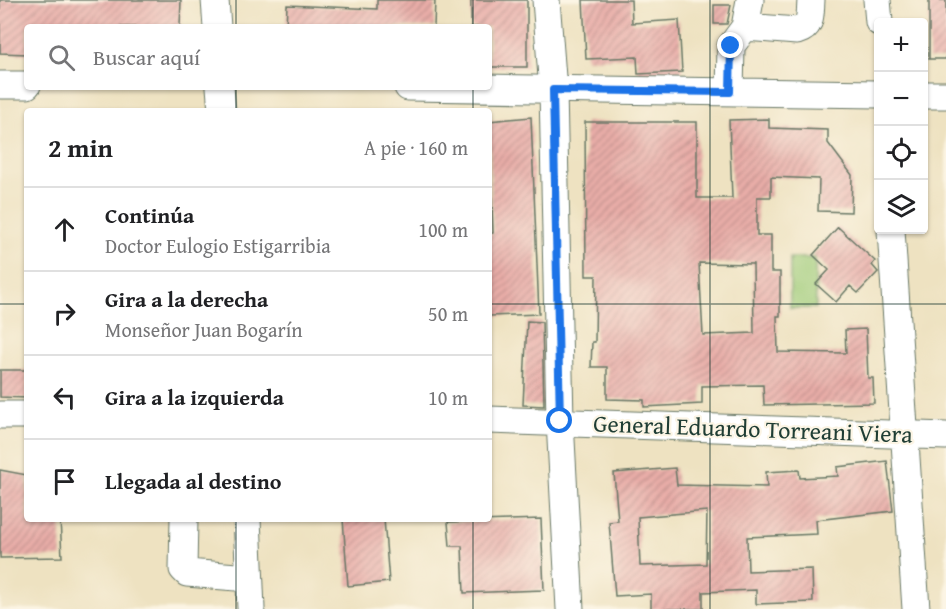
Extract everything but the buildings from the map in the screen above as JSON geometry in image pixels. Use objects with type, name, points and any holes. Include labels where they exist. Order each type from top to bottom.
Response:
[{"type":"street","points":[[215,0],[217,24]]},
{"type":"street","points":[[546,0],[553,90],[560,421],[570,609]]},
{"type":"street","points":[[730,92],[731,46],[745,27],[750,0]]},
{"type":"street","points":[[745,27],[797,31],[805,29],[809,23],[811,0]]},
{"type":"street","points":[[878,0],[879,18]]},
{"type":"street","points":[[0,85],[24,85]]},
{"type":"street","points":[[492,89],[874,94]]},
{"type":"street","points":[[220,90],[222,108]]},
{"type":"street","points":[[928,95],[946,95]]},
{"type":"street","points":[[891,234],[916,609]]},
{"type":"street","points":[[0,415],[24,415]]},
{"type":"street","name":"General Eduardo Torreani Viera","points":[[492,420],[946,436]]},
{"type":"street","points":[[184,522],[183,569],[191,573],[249,578]]},
{"type":"street","points":[[247,522],[250,609]]},
{"type":"green space","points":[[790,258],[815,258],[816,308],[790,308]]},
{"type":"route","points":[[560,421],[553,90],[730,92],[731,46]]}]
